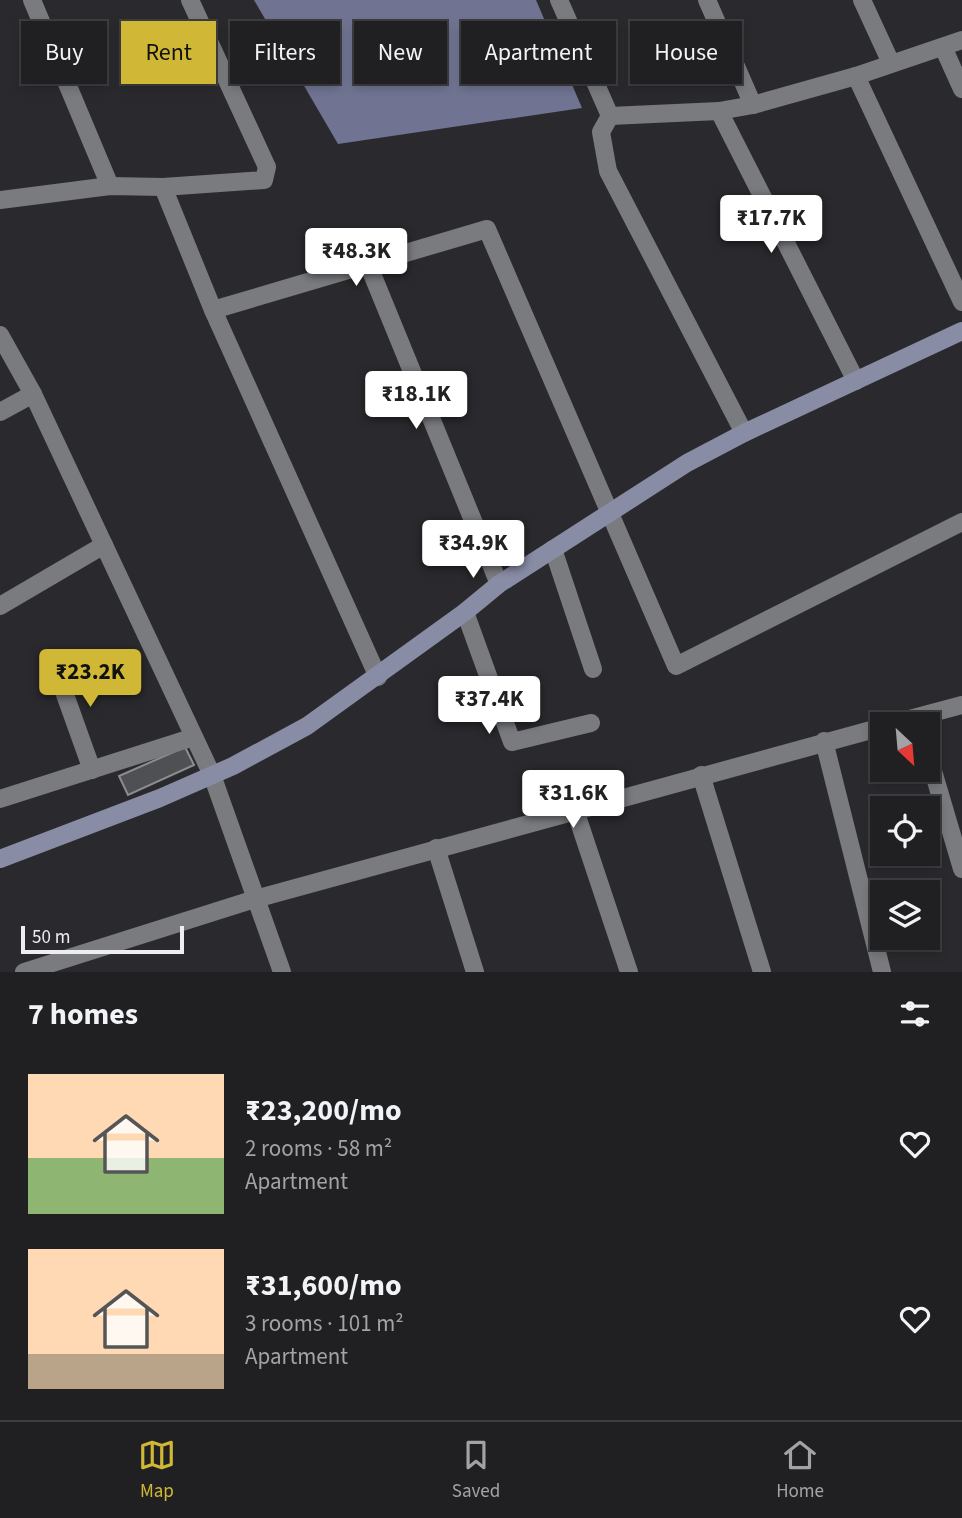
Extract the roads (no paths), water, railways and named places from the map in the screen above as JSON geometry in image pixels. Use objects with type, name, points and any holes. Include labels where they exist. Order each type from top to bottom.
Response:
[{"type":"street","points":[[32,0],[110,186]]},
{"type":"street","points":[[0,200],[110,186],[163,187],[264,180],[267,167],[190,0]]},
{"type":"street","points":[[559,0],[610,116]]},
{"type":"street","points":[[707,0],[753,105]]},
{"type":"street","points":[[862,0],[891,63]]},
{"type":"street","points":[[610,116],[719,111],[753,105],[856,76],[962,40]]},
{"type":"street","points":[[943,47],[962,89]]},
{"type":"street","points":[[856,76],[962,302]]},
{"type":"street","points":[[719,111],[856,382]]},
{"type":"street","points":[[610,116],[601,132],[608,171],[744,433]]},
{"type":"street","points":[[163,187],[214,310],[378,677]]},
{"type":"street","points":[[214,310],[487,229],[676,666],[962,522]]},
{"type":"street","points":[[368,264],[499,584]]},
{"type":"street","points":[[0,859],[160,798],[212,775],[307,726],[378,677],[499,584],[687,463],[744,433],[962,331]]},
{"type":"street","points":[[0,335],[33,394],[212,775],[282,972]]},
{"type":"street","points":[[0,412],[33,394]]},
{"type":"street","points":[[0,606],[104,545]]},
{"type":"street","points":[[553,549],[593,669]]},
{"type":"street","points":[[465,612],[512,743],[592,723]]},
{"type":"street","points":[[52,661],[92,770]]},
{"type":"street","points":[[940,713],[962,705]]},
{"type":"street","points":[[24,972],[255,899],[870,730]]},
{"type":"street","points":[[0,799],[194,737]]},
{"type":"street","points":[[824,741],[882,972]]},
{"type":"street","points":[[701,775],[762,972]]},
{"type":"street","points":[[936,782],[962,869]]},
{"type":"street","points":[[575,810],[629,972]]},
{"type":"street","points":[[436,848],[475,972]]},
{"type":"water","points":[[254,0],[536,0],[545,21],[461,21],[461,84],[572,84],[582,108],[338,144],[303,84],[340,84],[340,21],[266,21]]}]
